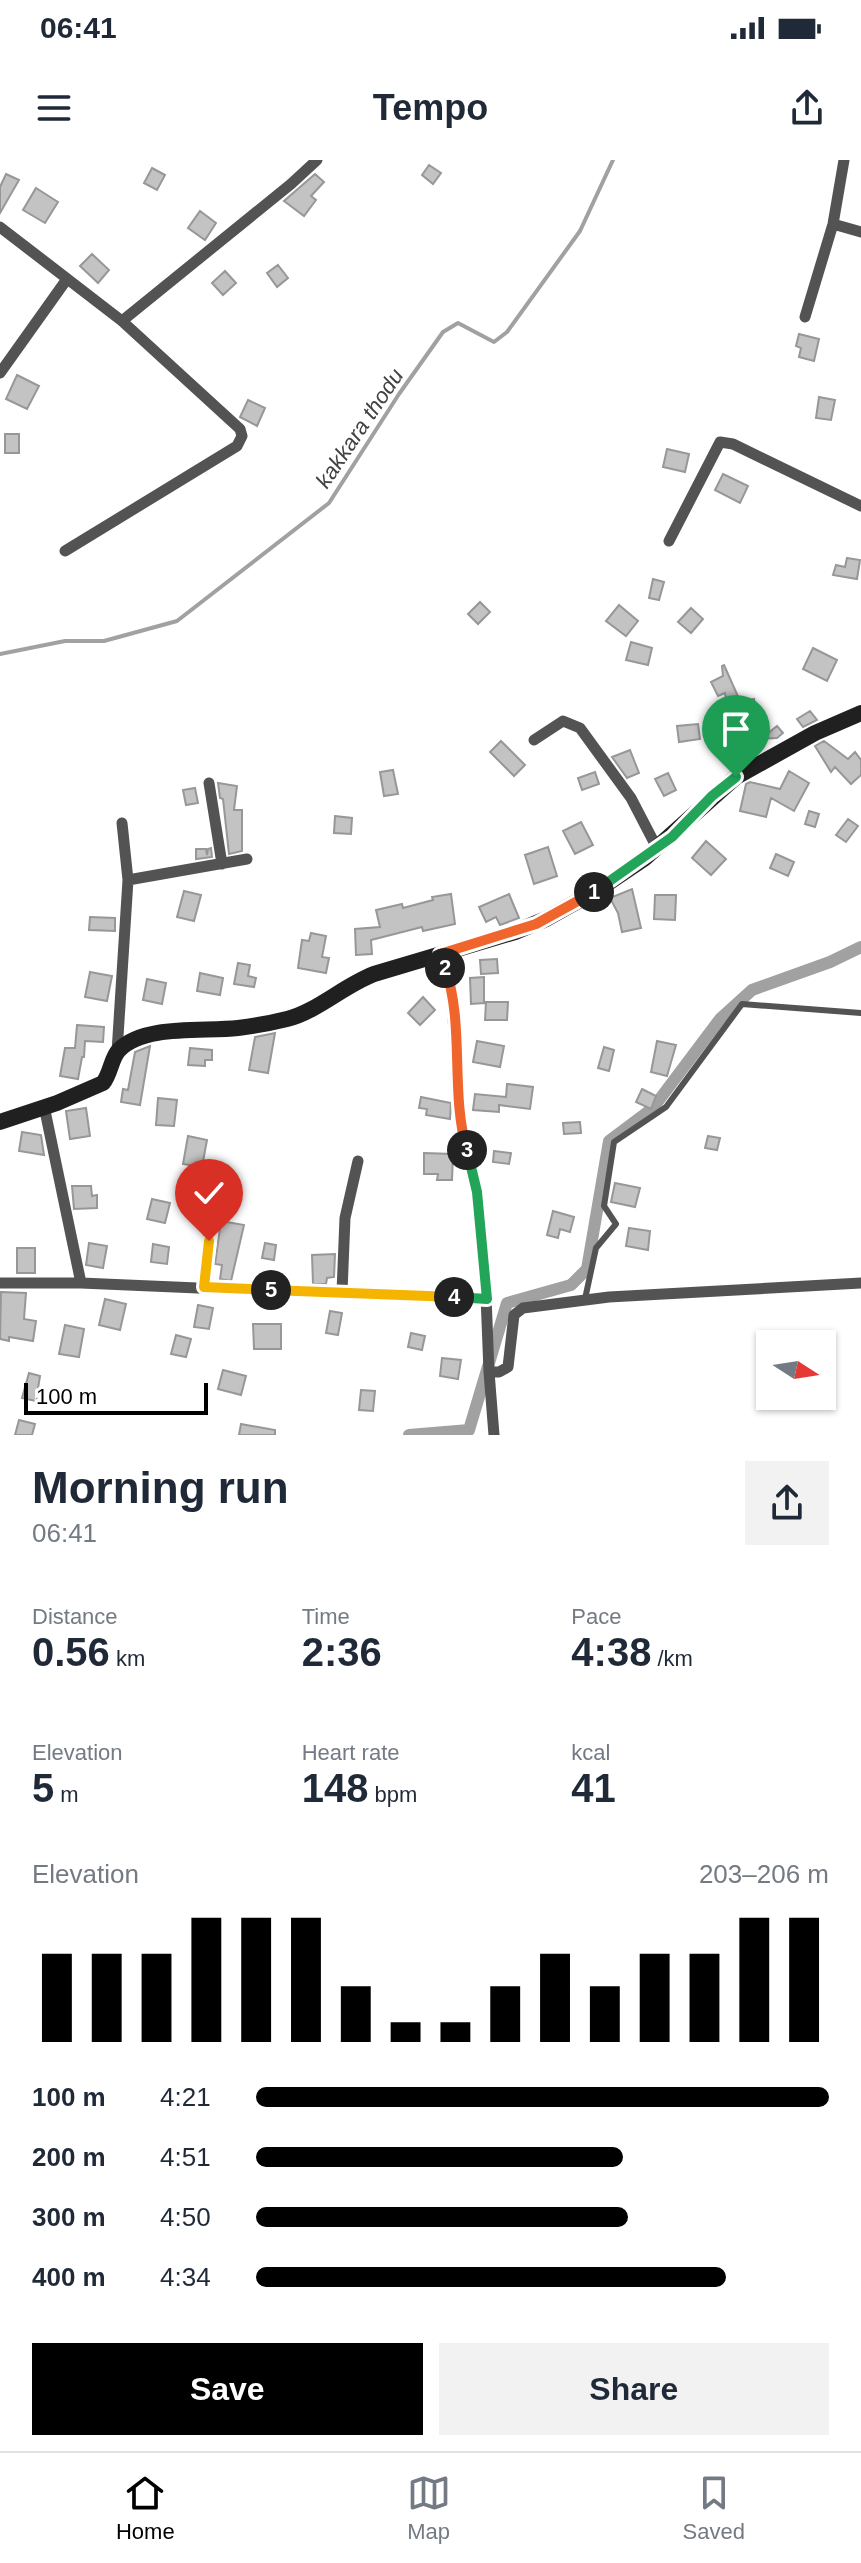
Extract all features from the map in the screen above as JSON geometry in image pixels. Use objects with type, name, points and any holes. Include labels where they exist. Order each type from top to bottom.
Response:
[{"type":"main road","points":[[0,1122],[103,1083],[117,1052],[139,1037],[240,1028],[289,1019],[314,1008],[354,981],[515,932],[546,919],[596,891],[657,848],[736,777],[815,733],[861,713]]},
{"type":"street","points":[[122,321],[317,160]]},
{"type":"street","points":[[805,317],[833,224],[844,160]]},
{"type":"street","points":[[833,224],[861,232]]},
{"type":"street","points":[[0,227],[122,321],[240,429],[242,436],[237,446],[65,551]]},
{"type":"street","points":[[0,373],[67,279]]},
{"type":"street","points":[[669,541],[720,442],[733,444],[861,506]]},
{"type":"street","points":[[534,740],[563,721],[580,728],[631,798],[657,848]]},
{"type":"street","points":[[209,783],[222,864]]},
{"type":"street","points":[[117,1052],[128,880],[122,823]]},
{"type":"street","points":[[128,880],[247,859]]},
{"type":"street","points":[[440,954],[451,994],[460,1107],[477,1192],[487,1299],[494,1435]]},
{"type":"street","points":[[44,1106],[81,1283]]},
{"type":"street","points":[[342,1292],[345,1218],[358,1161]]},
{"type":"street","points":[[204,1287],[210,1218]]},
{"type":"street","points":[[0,1283],[204,1287],[487,1299]]},
{"type":"street","points":[[489,1372],[499,1372],[508,1367],[512,1323],[517,1310],[585,1299],[861,1283]]},
{"type":"lane","points":[[585,1299],[596,1248],[616,1224],[604,1206],[614,1142],[666,1107],[742,1004],[861,1013]]},
{"type":"building","points":[[429,165],[441,173],[433,184],[422,175]]},
{"type":"building","points":[[152,168],[165,175],[157,190],[144,183]]},
{"type":"building","points":[[6,174],[19,180],[0,213],[0,187]]},
{"type":"building","points":[[315,174],[324,182],[311,196],[316,200],[304,216],[284,201]]},
{"type":"building","points":[[36,188],[58,202],[45,223],[23,210]]},
{"type":"building","points":[[200,211],[216,223],[205,240],[188,228]]},
{"type":"building","points":[[92,254],[109,270],[98,283],[80,266]]},
{"type":"building","points":[[278,265],[288,278],[277,287],[267,273]]},
{"type":"building","points":[[225,271],[236,283],[223,295],[212,283]]},
{"type":"building","points":[[799,334],[819,339],[814,361],[799,357],[801,348],[796,346]]},
{"type":"building","points":[[17,375],[39,386],[27,409],[6,399]]},
{"type":"building","points":[[819,397],[835,400],[831,420],[816,418]]},
{"type":"building","points":[[248,400],[265,408],[257,426],[240,417]]},
{"type":"building","points":[[5,434],[19,434],[19,453],[5,453]]},
{"type":"building","points":[[667,449],[689,454],[685,472],[663,467]]},
{"type":"building","points":[[723,474],[748,486],[740,503],[715,490]]},
{"type":"building","points":[[847,558],[860,560],[857,579],[833,575],[836,565],[845,567]]},
{"type":"building","points":[[653,579],[664,582],[659,600],[649,598]]},
{"type":"building","points":[[480,602],[490,612],[478,624],[468,614]]},
{"type":"building","points":[[619,605],[638,621],[626,636],[606,621]]},
{"type":"building","points":[[691,608],[703,619],[691,633],[678,622]]},
{"type":"building","points":[[631,642],[652,648],[648,665],[626,660]]},
{"type":"building","points":[[813,648],[837,660],[827,681],[803,669]]},
{"type":"building","points":[[724,665],[740,701],[754,699],[757,721],[767,720],[767,734],[777,726],[783,733],[777,738],[758,739],[758,747],[745,747],[744,720],[729,722],[725,693],[718,696],[711,682],[723,676]]},
{"type":"building","points":[[810,711],[817,720],[803,727],[797,719]]},
{"type":"building","points":[[698,724],[700,739],[679,742],[677,726]]},
{"type":"building","points":[[501,741],[525,765],[514,776],[490,752]]},
{"type":"building","points":[[824,741],[848,759],[855,752],[861,760],[861,775],[851,784],[835,767],[831,772],[815,746]]},
{"type":"building","points":[[630,750],[639,773],[627,778],[612,757]]},
{"type":"building","points":[[393,770],[398,794],[384,796],[380,772]]},
{"type":"building","points":[[789,771],[809,783],[794,811],[771,798],[766,817],[740,811],[746,784],[750,782],[780,789]]},
{"type":"building","points":[[595,772],[599,784],[582,790],[578,778]]},
{"type":"building","points":[[668,773],[676,790],[664,796],[655,779]]},
{"type":"building","points":[[218,783],[237,786],[234,810],[242,810],[242,851],[229,854],[223,799],[220,798]]},
{"type":"building","points":[[195,788],[198,803],[186,805],[183,790]]},
{"type":"building","points":[[809,811],[819,814],[815,827],[805,824]]},
{"type":"building","points":[[335,816],[352,818],[351,834],[334,833]]},
{"type":"building","points":[[848,819],[858,826],[846,842],[836,835]]},
{"type":"building","points":[[581,822],[593,845],[575,854],[563,831]]},
{"type":"building","points":[[706,841],[726,859],[711,875],[692,858]]},
{"type":"building","points":[[548,847],[557,876],[534,884],[525,855]]},
{"type":"building","points":[[211,848],[212,857],[196,859],[196,849],[206,849],[207,855]]},
{"type":"building","points":[[776,854],[794,862],[788,876],[770,868]]},
{"type":"building","points":[[632,889],[641,928],[622,932],[618,913],[610,898]]},
{"type":"building","points":[[184,891],[201,895],[194,921],[177,917]]},
{"type":"building","points":[[451,894],[455,924],[423,931],[422,927],[371,940],[372,954],[356,955],[355,929],[380,927],[376,910],[402,904],[403,908],[433,900],[432,897]]},
{"type":"building","points":[[509,894],[519,918],[500,925],[496,917],[486,922],[479,907]]},
{"type":"building","points":[[655,895],[676,895],[675,920],[654,919]]},
{"type":"building","points":[[90,917],[115,918],[115,931],[89,930]]},
{"type":"building","points":[[311,933],[326,936],[322,957],[329,958],[326,973],[298,968],[302,940],[309,941]]},
{"type":"building","points":[[497,959],[498,973],[481,974],[480,960]]},
{"type":"building","points":[[238,963],[250,965],[248,976],[256,978],[254,987],[234,984]]},
{"type":"building","points":[[90,972],[112,976],[107,1001],[85,997]]},
{"type":"building","points":[[200,973],[223,978],[220,995],[197,991]]},
{"type":"building","points":[[484,977],[484,1003],[471,1004],[470,978]]},
{"type":"building","points":[[147,979],[166,983],[162,1004],[143,1000]]},
{"type":"building","points":[[423,997],[435,1010],[420,1025],[408,1013]]},
{"type":"building","points":[[486,1002],[508,1002],[507,1020],[485,1020]]},
{"type":"building","points":[[77,1025],[104,1027],[103,1042],[85,1041],[78,1079],[60,1076],[65,1048],[75,1048]]},
{"type":"building","points":[[275,1033],[268,1073],[249,1070],[255,1037]]},
{"type":"building","points":[[477,1041],[504,1046],[500,1067],[473,1062]]},
{"type":"building","points":[[657,1041],[676,1045],[667,1076],[651,1072]]},
{"type":"building","points":[[150,1046],[140,1105],[121,1102],[123,1089],[128,1090],[135,1052]]},
{"type":"building","points":[[604,1047],[614,1050],[609,1071],[598,1068]]},
{"type":"building","points":[[190,1048],[212,1050],[212,1060],[205,1060],[205,1066],[188,1065]]},
{"type":"building","points":[[507,1084],[533,1087],[530,1109],[499,1105],[499,1112],[473,1110],[475,1094],[506,1097]]},
{"type":"building","points":[[642,1089],[656,1096],[651,1109],[636,1102]]},
{"type":"building","points":[[421,1097],[451,1103],[450,1119],[426,1115],[427,1109],[419,1108]]},
{"type":"building","points":[[158,1098],[177,1100],[174,1126],[156,1125]]},
{"type":"building","points":[[86,1108],[90,1136],[70,1139],[66,1111]]},
{"type":"building","points":[[580,1122],[581,1133],[564,1134],[563,1123]]},
{"type":"building","points":[[22,1132],[41,1135],[44,1155],[19,1151]]},
{"type":"building","points":[[188,1136],[207,1140],[202,1167],[183,1164]]},
{"type":"building","points":[[708,1136],[720,1138],[717,1150],[705,1148]]},
{"type":"building","points":[[494,1151],[511,1153],[509,1164],[493,1162]]},
{"type":"building","points":[[424,1153],[453,1154],[452,1180],[437,1180],[438,1174],[424,1174]]},
{"type":"building","points":[[615,1183],[640,1188],[635,1207],[611,1202]]},
{"type":"building","points":[[72,1186],[91,1186],[92,1196],[97,1195],[97,1208],[74,1209]]},
{"type":"building","points":[[152,1199],[170,1203],[165,1223],[147,1219]]},
{"type":"building","points":[[553,1211],[574,1217],[570,1232],[560,1229],[558,1238],[547,1235]]},
{"type":"building","points":[[221,1221],[244,1225],[231,1281],[220,1279],[222,1265],[215,1264]]},
{"type":"building","points":[[629,1228],[650,1231],[648,1250],[626,1246]]},
{"type":"building","points":[[89,1243],[107,1246],[103,1268],[86,1265]]},
{"type":"building","points":[[265,1243],[276,1245],[274,1260],[262,1258]]},
{"type":"building","points":[[153,1244],[169,1247],[167,1264],[151,1262]]},
{"type":"building","points":[[17,1248],[35,1248],[35,1273],[17,1273]]},
{"type":"building","points":[[335,1254],[334,1277],[327,1278],[326,1284],[313,1284],[312,1255]]},
{"type":"building","points":[[1,1292],[26,1293],[24,1319],[36,1321],[33,1341],[9,1337],[9,1341],[0,1339]]},
{"type":"building","points":[[105,1299],[126,1304],[120,1330],[99,1325]]},
{"type":"building","points":[[198,1305],[213,1308],[209,1329],[194,1327]]},
{"type":"building","points":[[330,1311],[342,1313],[338,1335],[326,1333]]},
{"type":"building","points":[[253,1324],[281,1324],[281,1349],[254,1349]]},
{"type":"building","points":[[65,1325],[84,1329],[79,1357],[59,1354]]},
{"type":"building","points":[[411,1333],[425,1336],[422,1350],[408,1347]]},
{"type":"building","points":[[176,1335],[191,1339],[186,1357],[171,1354]]},
{"type":"building","points":[[442,1358],[461,1360],[458,1379],[440,1376]]},
{"type":"building","points":[[223,1370],[246,1376],[241,1395],[218,1389]]},
{"type":"building","points":[[29,1373],[40,1376],[36,1401],[22,1398]]},
{"type":"building","points":[[361,1390],[375,1391],[373,1411],[359,1410]]},
{"type":"building","points":[[19,1420],[35,1424],[32,1435],[15,1435]]},
{"type":"building","points":[[241,1424],[275,1430],[275,1435],[239,1435]]},
{"type":"waterway","name":"kakkara thodu","points":[[0,654],[65,641],[104,641],[177,621],[329,503],[443,332],[458,323],[494,342],[507,332],[580,231],[613,160]]},
{"type":"waterway","points":[[409,1435],[469,1430],[507,1303],[571,1285],[587,1269],[609,1141],[653,1108],[720,1019],[752,990],[830,962],[861,947]]},
{"type":"route","points":[[209,1241],[204,1287],[487,1299],[477,1192],[460,1107],[451,994],[440,954],[536,924],[596,891],[672,837],[712,796],[736,777]]}]
